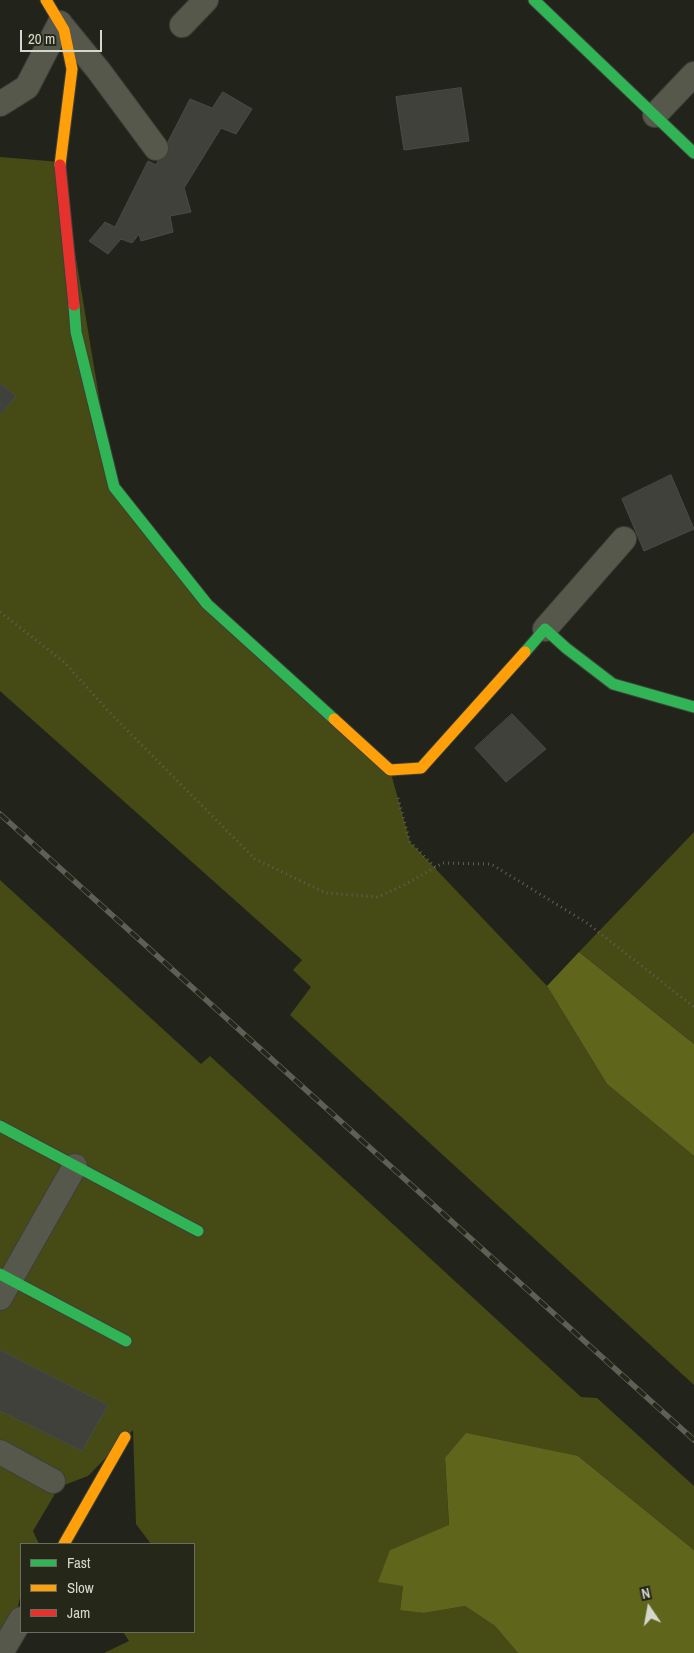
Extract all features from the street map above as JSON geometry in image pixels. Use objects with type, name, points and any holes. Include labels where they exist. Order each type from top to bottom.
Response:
[{"type":"street","points":[[46,0],[64,30],[72,69],[60,162],[76,332],[114,487],[207,604],[390,770],[421,768],[624,539]]},
{"type":"street","points":[[52,0],[60,23],[99,71],[156,148]]},
{"type":"street","points":[[182,25],[206,0]]},
{"type":"street","points":[[534,0],[694,153]]},
{"type":"street","points":[[0,104],[27,88],[60,23]]},
{"type":"street","points":[[655,115],[694,74]]},
{"type":"street","points":[[545,629],[566,648],[613,684],[694,707]]},
{"type":"street","points":[[0,1126],[198,1231]]},
{"type":"street","points":[[75,1166],[4,1284],[126,1341]]},
{"type":"street","points":[[65,1543],[124,1437]]},
{"type":"street","points":[[0,1452],[53,1481]]},
{"type":"street","points":[[1,1653],[20,1621]]},
{"type":"path","points":[[0,612],[64,662],[112,715],[255,859],[326,893],[378,897],[443,863],[491,864],[586,923],[694,1008]]},
{"type":"path","points":[[390,770],[410,842],[435,867]]},
{"type":"shaded area","points":[[0,157],[60,162],[114,487],[207,604],[390,770],[410,842],[547,986],[607,1084],[694,1156],[694,1385],[290,1015],[311,987],[293,970],[302,960],[0,691]]},
{"type":"shaded area","points":[[694,832],[694,1044],[579,952]]},
{"type":"shaded area","points":[[0,880],[201,1064],[210,1056],[581,1397],[597,1398],[694,1486],[694,1550],[578,1456],[445,1458],[449,1526],[390,1550],[403,1586],[400,1609],[424,1613],[465,1606],[495,1626],[518,1653],[104,1653],[129,1641],[124,1633],[195,1633],[195,1543],[150,1543],[136,1524],[133,1430],[88,1476],[59,1487],[33,1531],[39,1543],[20,1543],[19,1605],[9,1626],[0,1634]]},
{"type":"shaded area","points":[[579,952],[694,1044],[694,1156],[607,1084],[547,986]]},
{"type":"shaded area","points":[[466,1433],[578,1456],[694,1550],[694,1653],[518,1653],[495,1626],[465,1606],[424,1613],[400,1610],[403,1586],[378,1582],[390,1550],[449,1525],[445,1458]]},
{"type":"building","points":[[461,88],[469,141],[404,150],[396,97]]},
{"type":"building","points":[[223,92],[252,109],[236,134],[221,128],[184,188],[191,212],[170,216],[173,232],[141,241],[139,234],[132,243],[121,239],[108,254],[89,241],[105,222],[115,227],[148,161],[156,165],[190,99],[212,108]]},
{"type":"building","points":[[0,383],[16,396],[0,415]]},
{"type":"building","points":[[671,475],[694,529],[644,551],[622,499]]},
{"type":"building","points":[[512,714],[546,749],[506,782],[475,748]]},
{"type":"building","points":[[0,1350],[108,1405],[82,1451],[0,1411]]},
{"type":"railway","points":[[0,814],[694,1440]]},
{"type":"traffic: fast","points":[[534,0],[694,153]]},
{"type":"traffic: fast","points":[[74,305],[76,332],[114,487],[207,604],[334,719]]},
{"type":"traffic: fast","points":[[525,652],[545,629],[566,648],[613,684],[694,707]]},
{"type":"traffic: fast","points":[[0,1126],[198,1231]]},
{"type":"traffic: fast","points":[[0,1274],[126,1341]]},
{"type":"traffic: slow","points":[[46,0],[64,30],[72,69],[60,165]]},
{"type":"traffic: slow","points":[[334,719],[390,770],[421,768],[525,652]]},
{"type":"traffic: slow","points":[[65,1543],[125,1437]]},
{"type":"traffic: jam","points":[[60,165],[74,305]]}]
